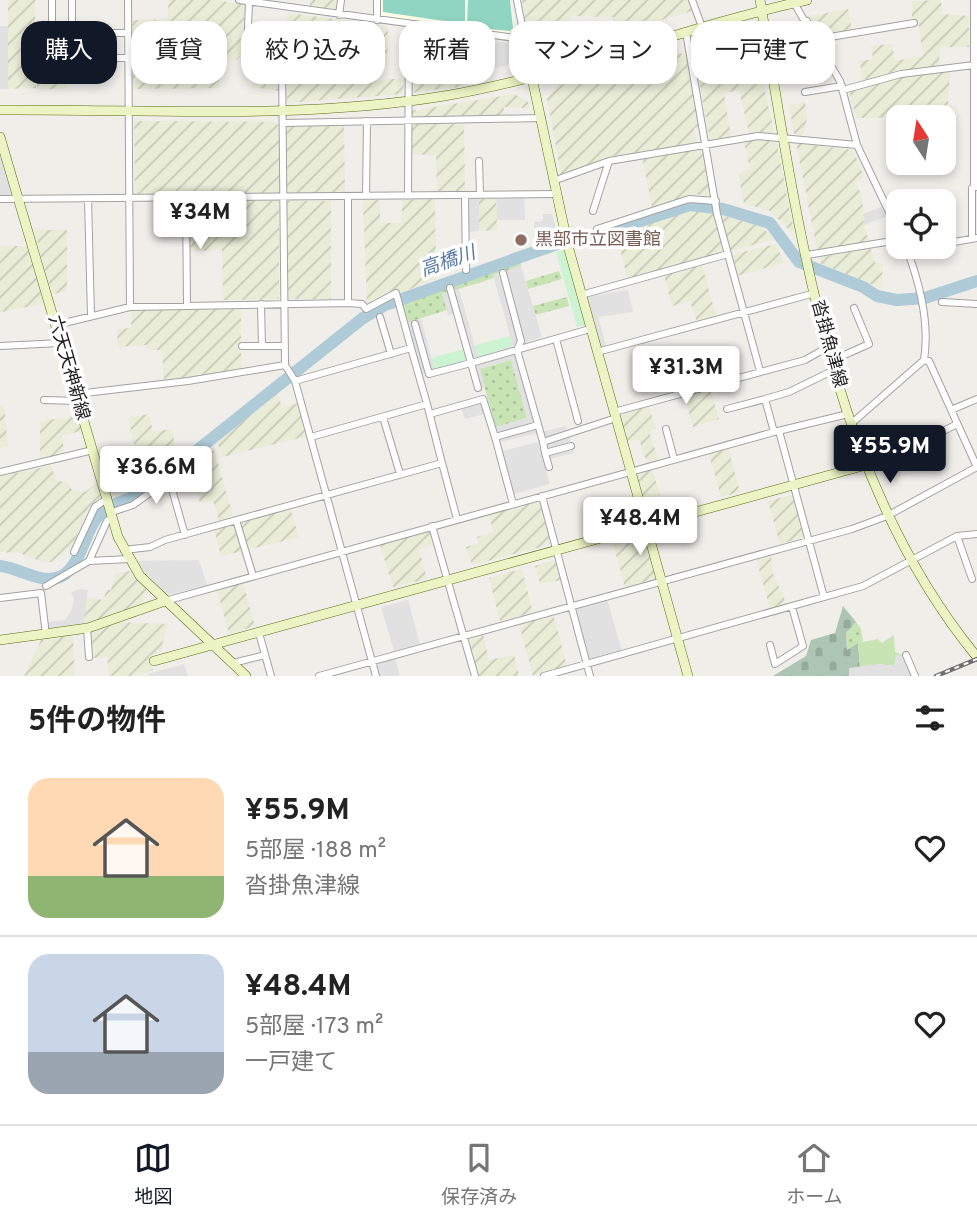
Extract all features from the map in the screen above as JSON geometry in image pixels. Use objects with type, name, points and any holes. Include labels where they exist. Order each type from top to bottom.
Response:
[{"type":"street","points":[[51,0],[52,21]]},
{"type":"street","points":[[72,0],[72,33],[128,33]]},
{"type":"street","points":[[128,0],[130,307]]},
{"type":"street","points":[[239,0],[276,3],[399,23]]},
{"type":"street","points":[[339,15],[341,0]]},
{"type":"street","points":[[377,0],[377,20]]},
{"type":"street","points":[[517,0],[520,21]]},
{"type":"street","points":[[692,0],[700,21]]},
{"type":"street","name":"沓掛魚津線","points":[[760,0],[763,21]]},
{"type":"street","points":[[724,21],[807,0]]},
{"type":"street","points":[[956,242],[974,239],[974,0]]},
{"type":"street","points":[[249,2],[245,47],[247,52],[282,62],[285,365],[295,381],[376,676]]},
{"type":"street","points":[[794,3],[807,21]]},
{"type":"street","points":[[835,35],[914,23]]},
{"type":"street","points":[[677,35],[691,30]]},
{"type":"street","points":[[686,32],[716,201],[760,371]]},
{"type":"street","points":[[117,58],[129,58]]},
{"type":"street","points":[[805,92],[842,88],[901,74],[974,65]]},
{"type":"street","points":[[835,73],[842,88],[857,145],[886,206]]},
{"type":"street","points":[[0,110],[317,111],[408,102],[509,82]]},
{"type":"street","points":[[408,84],[408,196]]},
{"type":"street","points":[[534,84],[568,246],[688,676]]},
{"type":"street","name":"沓掛魚津線","points":[[774,84],[807,255],[832,366],[867,468],[887,516],[911,560],[964,642],[977,657]]},
{"type":"street","points":[[284,123],[542,118]]},
{"type":"street","points":[[366,196],[367,121]]},
{"type":"street","points":[[553,181],[609,161],[758,136],[857,145]]},
{"type":"street","name":"六天天神新線","points":[[0,137],[109,499],[118,537],[129,559],[165,600],[246,676]]},
{"type":"street","points":[[480,161],[480,195]]},
{"type":"street","points":[[593,211],[609,161]]},
{"type":"street","points":[[0,199],[555,194]]},
{"type":"street","points":[[465,195],[466,270]]},
{"type":"street","points":[[186,197],[187,304]]},
{"type":"street","points":[[348,197],[348,303]]},
{"type":"street","points":[[88,198],[91,316]]},
{"type":"street","points":[[597,229],[689,199],[716,201]]},
{"type":"street","points":[[807,255],[886,242]]},
{"type":"street","points":[[581,295],[728,254]]},
{"type":"street","points":[[0,640],[87,628],[165,600],[776,431],[850,419],[924,360],[926,343],[921,302],[909,259]]},
{"type":"street","points":[[503,273],[522,341],[517,350],[549,467]]},
{"type":"street","points":[[450,288],[478,388]]},
{"type":"street","points":[[56,324],[130,307],[187,304],[348,303],[362,304],[366,309],[396,293],[457,519]]},
{"type":"street","points":[[597,352],[815,293]]},
{"type":"street","points":[[942,302],[977,304]]},
{"type":"street","points":[[261,304],[262,346]]},
{"type":"street","points":[[727,409],[789,391],[869,344],[854,308]]},
{"type":"street","points":[[380,317],[391,354]]},
{"type":"street","points":[[415,324],[429,374],[590,329]]},
{"type":"street","points":[[556,339],[578,421]]},
{"type":"street","points":[[0,346],[61,343]]},
{"type":"street","points":[[242,346],[285,346]]},
{"type":"street","points":[[295,381],[411,348]]},
{"type":"street","points":[[543,442],[615,415],[805,360],[828,348]]},
{"type":"street","points":[[319,676],[887,516],[977,467],[929,361],[924,360]]},
{"type":"street","points":[[44,400],[77,398],[285,365]]},
{"type":"street","points":[[951,410],[977,398]]},
{"type":"street","points":[[430,414],[483,399],[513,504]]},
{"type":"street","points":[[765,399],[795,485],[824,597]]},
{"type":"street","points":[[311,437],[427,404]]},
{"type":"street","points":[[383,417],[400,474]]},
{"type":"street","points":[[154,661],[795,485],[867,468],[957,424]]},
{"type":"street","points":[[495,437],[538,425]]},
{"type":"street","points":[[666,429],[674,459]]},
{"type":"street","points":[[545,453],[571,446]]},
{"type":"street","points":[[0,472],[93,450]]},
{"type":"street","points":[[99,471],[142,462]]},
{"type":"street","points":[[124,550],[150,547],[236,520],[442,463]]},
{"type":"street","points":[[89,561],[112,514],[133,505],[169,479],[185,535]]},
{"type":"street","points":[[542,496],[590,676]]},
{"type":"street","points":[[74,552],[95,507],[109,499]]},
{"type":"street","points":[[236,520],[253,576]]},
{"type":"street","points":[[432,526],[475,676]]},
{"type":"street","points":[[544,676],[863,586],[957,536],[977,534]]},
{"type":"street","points":[[957,536],[971,579]]},
{"type":"street","points":[[46,586],[89,561],[129,559]]},
{"type":"street","points":[[0,598],[41,593],[46,635]]},
{"type":"street","points":[[770,645],[776,668],[803,646],[792,607]]},
{"type":"street","points":[[87,628],[89,657]]},
{"type":"street","points":[[259,633],[271,676]]},
{"type":"street","points":[[233,663],[265,655]]},
{"type":"street","points":[[905,655],[915,676]]},
{"type":"shaded area","points":[[8,0],[35,0],[35,21],[21,21],[21,84],[36,84],[36,88],[8,89]]},
{"type":"shaded area","points":[[169,0],[216,0],[245,5],[244,21],[241,21],[241,56],[237,60],[227,59],[227,21],[132,20],[167,20]]},
{"type":"shaded area","points":[[310,0],[337,0],[336,11],[310,6]]},
{"type":"shaded area","points":[[379,0],[511,0],[513,21],[509,21],[509,33],[495,31],[495,21],[418,21],[379,16]]},
{"type":"shaded area","points":[[522,0],[688,0],[692,11],[658,21],[613,21],[613,17],[570,16],[570,21],[525,21]]},
{"type":"shaded area","points":[[941,0],[942,14],[969,16],[969,47],[940,47],[939,66],[862,80],[860,61],[873,59],[871,46],[892,44],[895,61],[923,56],[918,20],[912,20],[912,1]]},
{"type":"shaded area","points":[[848,9],[852,30],[835,33],[835,21],[812,21],[809,16]]},
{"type":"shaded area","points":[[288,13],[350,21],[287,21]]},
{"type":"shaded area","points":[[0,26],[8,26],[8,89],[0,89]]},
{"type":"shaded area","points":[[385,26],[388,26],[385,66]]},
{"type":"shaded area","points":[[495,41],[509,43],[507,66],[495,68]]},
{"type":"shaded area","points":[[677,53],[687,54],[701,126],[694,128],[697,143],[613,156],[561,175],[547,98],[558,84],[677,84]]},
{"type":"shaded area","points":[[950,71],[948,105],[886,105],[886,118],[856,118],[849,91],[902,77]]},
{"type":"shaded area","points":[[399,78],[399,84],[404,84],[402,94],[287,103],[287,84],[385,84],[385,80]]},
{"type":"shaded area","points":[[37,84],[66,84],[66,89],[37,89]]},
{"type":"shaded area","points":[[133,84],[220,84],[219,88],[133,89]]},
{"type":"shaded area","points":[[253,84],[280,84],[280,91],[252,87]]},
{"type":"shaded area","points":[[411,84],[466,86],[411,93]]},
{"type":"shaded area","points":[[700,84],[763,84],[774,132],[749,133],[739,90],[724,93],[731,136],[710,140]]},
{"type":"shaded area","points":[[514,94],[528,102],[530,108],[504,107],[503,117],[410,118],[410,111]]},
{"type":"shaded area","points":[[805,102],[807,118],[803,136],[794,134],[789,105]]},
{"type":"shaded area","points":[[134,121],[274,122],[280,126],[281,193],[135,194]]},
{"type":"shaded area","points":[[410,124],[464,124],[465,191],[437,191],[436,155],[410,154]]},
{"type":"shaded area","points":[[344,125],[345,193],[287,194],[286,126]]},
{"type":"shaded area","points":[[776,140],[794,231],[791,232],[770,211],[744,203],[738,174],[750,169],[744,142]]},
{"type":"shaded area","points":[[796,143],[853,150],[864,177],[856,182],[862,198],[864,225],[869,242],[817,249]]},
{"type":"shaded area","points":[[703,149],[712,197],[696,194],[652,207],[642,158]]},
{"type":"shaded area","points":[[2,158],[14,195],[0,195]]},
{"type":"shaded area","points":[[524,198],[525,220],[497,220],[496,199]]},
{"type":"shaded area","points":[[435,199],[436,279],[367,306],[363,201],[380,200],[380,223],[402,223],[402,200]]},
{"type":"shaded area","points":[[467,199],[479,199],[479,231],[469,232]]},
{"type":"shaded area","points":[[479,199],[496,199],[497,230],[479,231]]},
{"type":"shaded area","points":[[191,201],[279,201],[279,299],[223,300],[222,250],[190,251]]},
{"type":"shaded area","points":[[287,201],[331,201],[331,299],[287,299]]},
{"type":"shaded area","points":[[881,207],[886,217],[864,225],[863,214]]},
{"type":"shaded area","points":[[691,210],[713,212],[724,252],[628,280],[616,235]]},
{"type":"shaded area","points":[[543,214],[552,214],[558,235],[534,246],[534,222],[543,221]]},
{"type":"shaded area","points":[[720,215],[759,225],[775,239],[730,251]]},
{"type":"shaded area","points":[[34,230],[67,230],[67,291],[52,294]]},
{"type":"shaded area","points":[[776,244],[784,263],[737,276],[731,255]]},
{"type":"shaded area","points":[[0,246],[27,246],[44,304],[0,312]]},
{"type":"shaded area","points":[[871,249],[875,263],[883,263],[881,288],[821,264],[819,257]]},
{"type":"shaded area","points":[[702,265],[716,316],[697,322],[690,301],[672,306],[664,275]]},
{"type":"shaded area","points":[[521,266],[542,337],[513,346],[493,275]]},
{"type":"shaded area","points":[[459,289],[478,357],[467,360],[455,314],[448,315],[442,294]]},
{"type":"shaded area","points":[[628,290],[633,312],[598,317],[606,345],[600,348],[586,297]]},
{"type":"shaded area","points":[[241,308],[241,369],[164,381],[162,350],[147,350],[147,345],[118,347],[117,329],[131,328],[132,309]]},
{"type":"shaded area","points":[[421,319],[435,371],[421,375],[406,323]]},
{"type":"shaded area","points":[[515,353],[537,433],[500,442],[496,427],[527,418],[511,360],[480,368],[485,387],[479,388],[474,364]]},
{"type":"shaded area","points":[[710,388],[719,419],[693,427],[684,396]]},
{"type":"shaded area","points":[[278,394],[282,408],[298,403],[308,436],[222,457],[217,441]]},
{"type":"shaded area","points":[[482,401],[485,414],[465,419],[461,407]]},
{"type":"shaded area","points":[[4,405],[8,446],[0,448],[0,406]]},
{"type":"shaded area","points":[[648,405],[656,428],[649,431],[658,459],[647,463],[639,439],[627,441],[619,413]]},
{"type":"shaded area","points":[[149,414],[153,432],[172,429],[177,457],[143,485],[128,418]]},
{"type":"shaded area","points":[[78,416],[82,431],[62,435],[64,453],[40,459],[40,421]]},
{"type":"shaded area","points":[[566,426],[574,453],[549,459],[542,432]]},
{"type":"shaded area","points":[[538,442],[550,484],[514,494],[502,451]]},
{"type":"shaded area","points":[[213,445],[233,516],[219,521],[213,501],[200,503],[189,465]]},
{"type":"shaded area","points":[[728,448],[740,492],[721,497],[709,454]]},
{"type":"shaded area","points":[[51,466],[57,481],[68,482],[72,490],[85,492],[96,484],[101,497],[89,507],[72,546],[51,562],[43,562],[19,553],[0,552],[0,476]]},
{"type":"shaded area","points":[[652,469],[660,495],[643,500],[636,474]]},
{"type":"shaded area","points":[[795,494],[805,537],[780,544],[768,501]]},
{"type":"shaded area","points":[[540,500],[552,544],[472,565],[466,547],[479,543],[477,537],[493,532],[489,514]]},
{"type":"shaded area","points":[[290,508],[299,537],[247,550],[239,522]]},
{"type":"shaded area","points":[[236,524],[243,551],[221,556],[214,529]]},
{"type":"shaded area","points":[[432,531],[436,544],[419,549],[427,579],[393,587],[380,545]]},
{"type":"shaded area","points":[[646,535],[658,578],[625,587],[613,544]]},
{"type":"shaded area","points":[[771,554],[773,574],[787,605],[770,609],[756,558]]},
{"type":"shaded area","points":[[199,560],[207,585],[172,594],[166,594],[135,561]]},
{"type":"shaded area","points":[[555,560],[561,580],[540,584],[535,566]]},
{"type":"shaded area","points":[[522,569],[533,613],[500,621],[489,578]]},
{"type":"shaded area","points":[[131,571],[146,589],[143,604],[83,624],[86,597],[103,600],[107,590],[111,590],[115,573]]},
{"type":"shaded area","points":[[243,583],[255,626],[229,634],[217,590]]},
{"type":"shaded area","points":[[77,589],[88,590],[83,624],[48,632],[47,622],[65,620],[72,610],[74,598],[71,593]]},
{"type":"shaded area","points":[[607,599],[622,651],[589,660],[574,608]]},
{"type":"shaded area","points":[[408,600],[420,644],[394,651],[381,607]]},
{"type":"shaded area","points":[[553,614],[567,666],[533,676],[519,624]]},
{"type":"shaded area","points":[[116,622],[168,624],[160,652],[149,656],[153,670],[137,676],[109,676],[107,657],[92,658],[89,631]]},
{"type":"shaded area","points":[[483,634],[489,660],[514,655],[519,676],[477,676],[467,638]]},
{"type":"shaded area","points":[[73,635],[75,676],[24,676],[41,640]]},
{"type":"shaded area","points":[[896,655],[904,655],[916,676],[849,676],[849,668],[878,664],[894,666]]},
{"type":"shaded area","points":[[395,658],[400,676],[379,676],[376,664]]},
{"type":"shaded area","points":[[184,664],[188,676],[148,676],[148,674]]},
{"type":"green space","points":[[383,0],[465,0],[465,21],[444,21],[383,12]]},
{"type":"green space","points":[[468,0],[510,0],[512,21],[509,21],[509,31],[495,30],[495,21],[467,21]]},
{"type":"green space","points":[[564,250],[585,325],[577,327],[556,252]]},
{"type":"green space","points":[[521,262],[521,266],[494,275],[494,278],[443,294],[447,310],[406,323],[401,304]]},
{"type":"green space","points":[[559,271],[562,279],[528,289],[526,281]]},
{"type":"green space","points":[[567,297],[569,306],[535,315],[533,306]]},
{"type":"green space","points":[[510,336],[513,346],[478,357],[475,345]]},
{"type":"green space","points":[[464,349],[467,360],[435,371],[431,358]]},
{"type":"green space","points":[[511,360],[527,418],[496,427],[479,369]]},
{"type":"green space","points":[[843,606],[856,622],[846,633],[847,650],[858,643],[860,668],[849,668],[849,676],[773,676],[806,656],[811,640],[835,633]]},
{"type":"green space","points":[[856,622],[861,629],[863,641],[847,650],[846,633]]},
{"type":"green space","points":[[894,635],[895,652],[904,655],[895,666],[878,664],[860,668],[858,643],[878,639],[882,643]]},
{"type":"waterway","name":"高橋川","points":[[0,566],[41,578],[54,579],[64,574],[78,557],[99,515],[115,504],[146,491],[363,318],[385,305],[563,242],[600,234],[690,205],[723,209],[770,223],[799,262],[863,287],[877,296],[897,300],[925,298],[977,281]]},
{"type":"railway","points":[[936,676],[977,659]]},
{"type":"place","name":"黒部市立図書館","points":[[521,240]]}]
